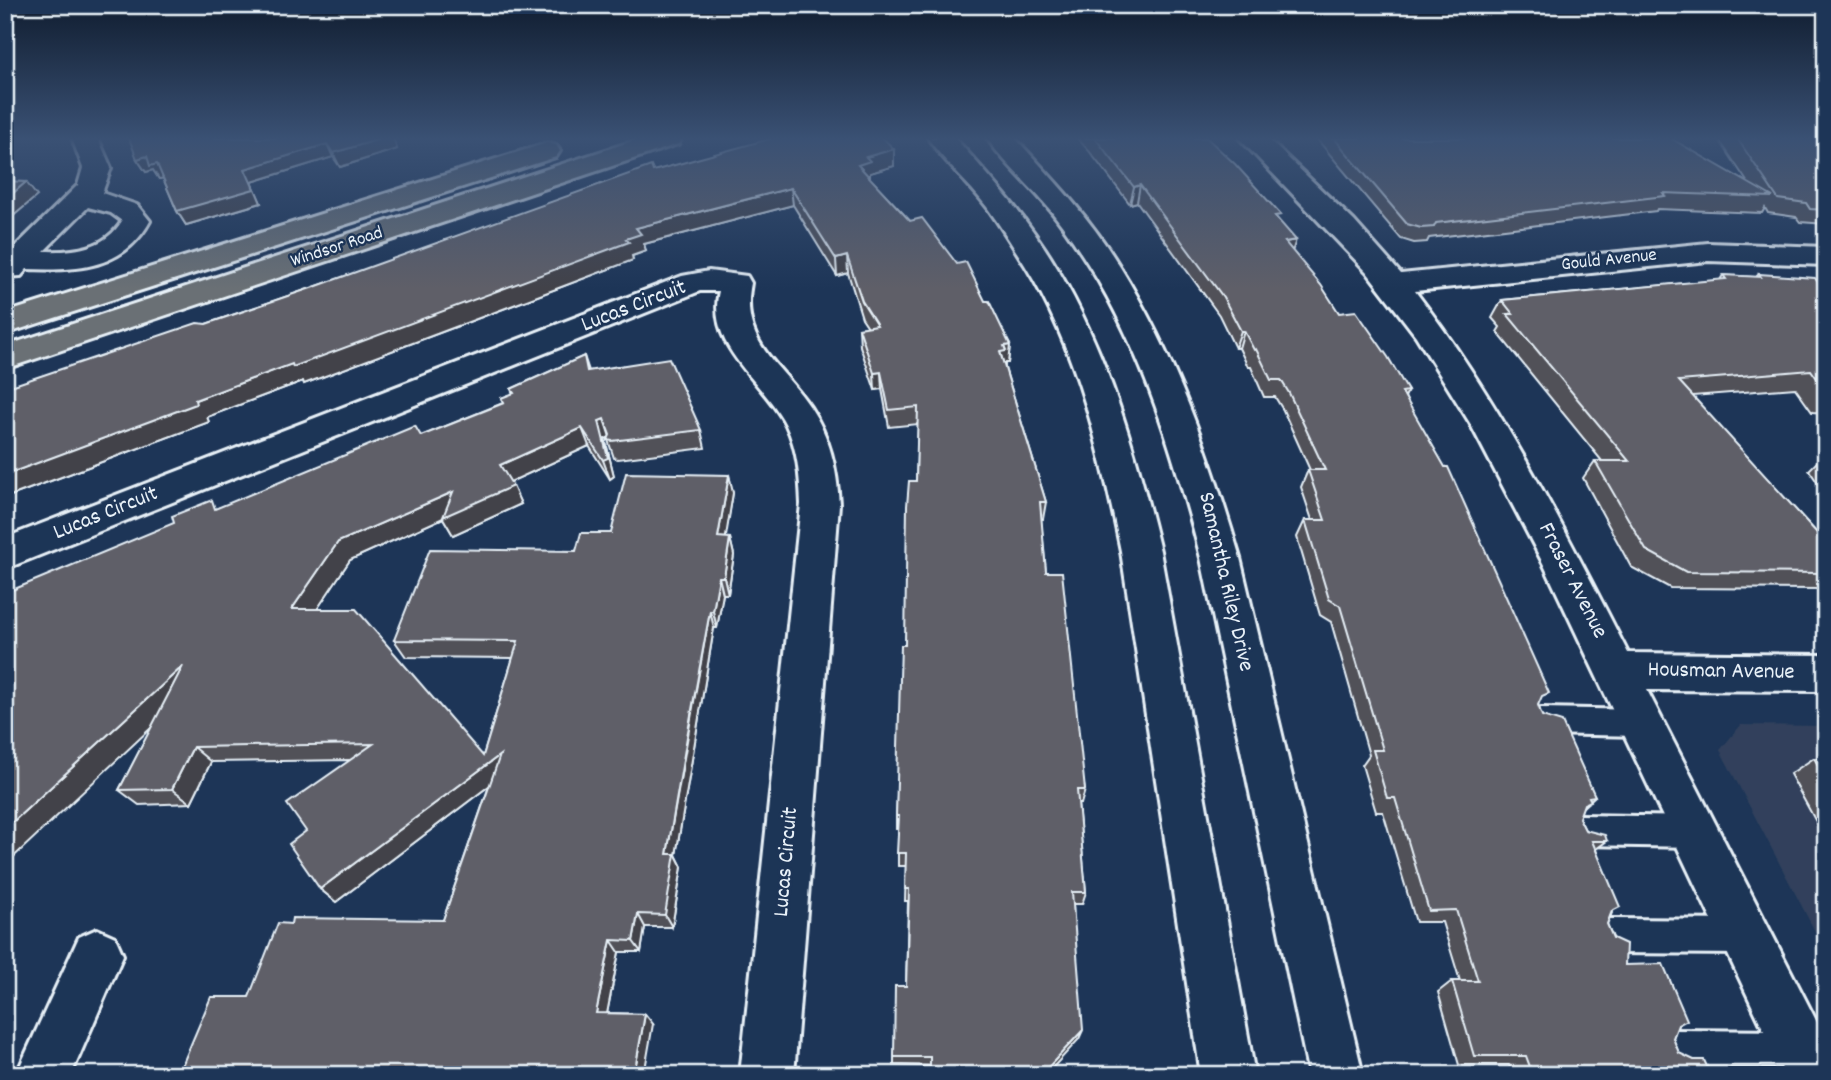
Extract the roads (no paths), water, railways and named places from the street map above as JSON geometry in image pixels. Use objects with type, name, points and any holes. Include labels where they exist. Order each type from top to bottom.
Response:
[{"type":"main road","name":"Windsor Road","points":[[5,324],[428,188]]},
{"type":"main road","name":"Windsor Road","points":[[5,358],[517,188]]},
{"type":"street","points":[[12,266],[90,188]]},
{"type":"street","points":[[986,188],[1039,262],[1086,353],[1119,451],[1145,567],[1228,1075]]},
{"type":"street","name":"Samantha Riley Drive","points":[[1047,188],[1113,280],[1158,365],[1180,417],[1212,521],[1336,1075]]},
{"type":"street","name":"Fraser Avenue","points":[[1304,188],[1394,284],[1443,353],[1499,440],[1642,723],[1808,1062]]},
{"type":"street","points":[[12,266],[97,254],[113,246],[133,229],[136,221],[127,209],[84,197]]},
{"type":"street","name":"Gould Avenue","points":[[1394,284],[1708,252],[1826,256]]},
{"type":"street","name":"Lucas Circuit","points":[[5,554],[693,283],[709,280],[736,283],[730,307],[735,332],[798,415],[808,435],[819,480],[820,504],[768,1075]]},
{"type":"street","name":"Housman Avenue","points":[[1616,671],[1826,673]]},
{"type":"street","points":[[43,1075],[97,955]]},
{"type":"lane","points":[[1541,721],[1642,723]]},
{"type":"lane","points":[[1581,830],[1696,832]]},
{"type":"lane","points":[[1609,936],[1747,937]]},
{"type":"lane","points":[[1674,1048],[1808,1062]]}]
